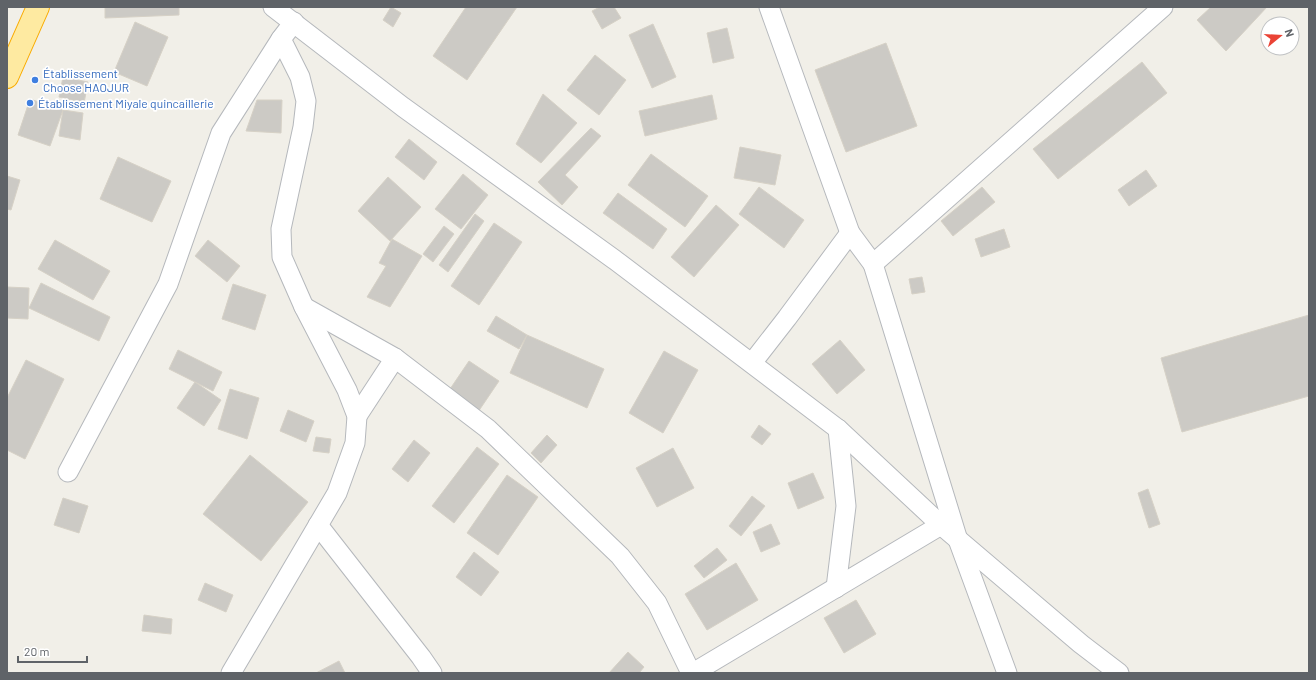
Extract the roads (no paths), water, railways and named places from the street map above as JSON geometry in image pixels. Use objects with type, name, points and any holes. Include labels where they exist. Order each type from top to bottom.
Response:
[{"type":"highway","points":[[7,77],[38,7]]},
{"type":"street","points":[[273,7],[403,107],[615,260],[838,429],[941,525],[957,537],[1081,644],[1119,673]]},
{"type":"street","points":[[769,7],[850,233],[873,264],[957,537],[1007,673]]},
{"type":"street","points":[[873,264],[1162,7]]},
{"type":"street","points":[[68,472],[168,284],[221,133],[281,39],[294,22]]},
{"type":"street","points":[[231,673],[337,493],[355,443],[357,416],[347,390],[304,307],[282,257],[280,229],[303,127],[306,101],[300,77],[281,39]]},
{"type":"street","points":[[752,363],[850,233]]},
{"type":"street","points":[[304,307],[395,358],[488,428],[620,556],[657,603],[692,673],[941,525]]},
{"type":"street","points":[[357,416],[395,358]]},
{"type":"street","points":[[836,588],[846,506],[838,429]]},
{"type":"street","points":[[318,525],[422,657],[432,673]]},
{"type":"place","name":"Établissement Choose HAOJUR","points":[[35,80]]},
{"type":"place","name":"Établissement Miyale quincaillerie","points":[[30,103]]}]
